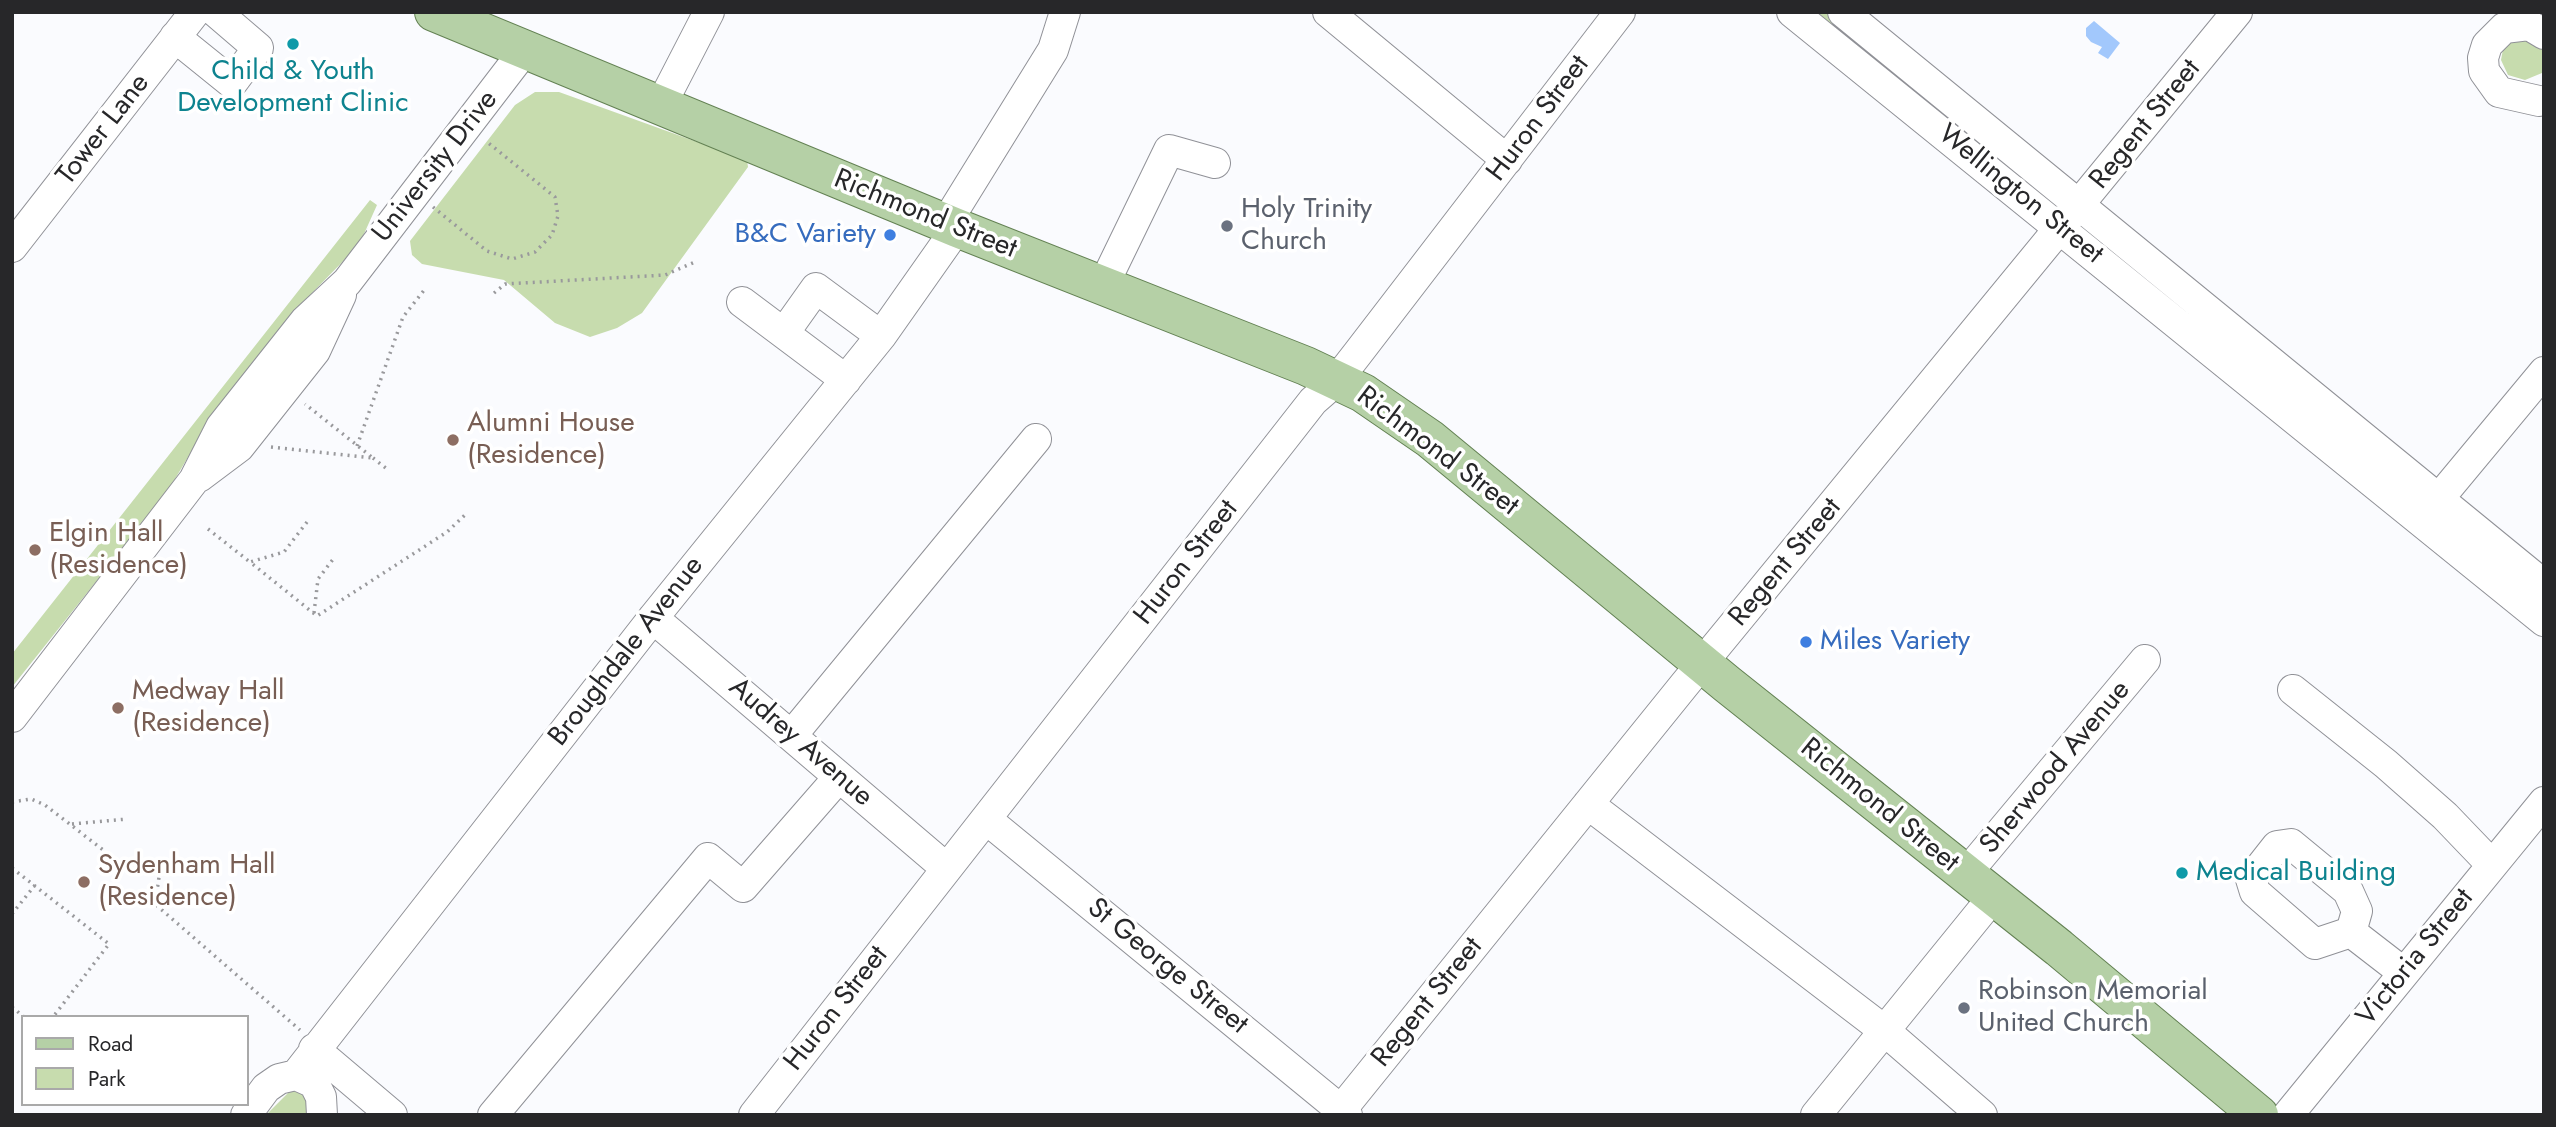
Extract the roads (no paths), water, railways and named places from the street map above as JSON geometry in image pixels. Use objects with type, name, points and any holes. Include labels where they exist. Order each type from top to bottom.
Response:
[{"type":"main road","name":"Richmond Street","points":[[434,12],[951,226],[1337,380],[1363,393],[1430,439],[1702,663],[2059,948],[2259,1115]]},
{"type":"street","name":"Tower Lane","points":[[12,247],[195,12]]},
{"type":"street","points":[[175,37],[232,83],[258,48],[216,12]]},
{"type":"street","points":[[660,107],[709,12]]},
{"type":"street","name":"Broughdale Avenue","points":[[296,1075],[653,618],[881,336],[951,226],[1053,50],[1065,12]]},
{"type":"street","points":[[1328,12],[1507,160]]},
{"type":"street","name":"Huron Street","points":[[754,1115],[1304,412],[1337,380],[1620,12]]},
{"type":"street","name":"Wellington Street","points":[[1793,12],[2071,218],[2430,509],[2544,585]]},
{"type":"street","name":"Wellington Street","points":[[1843,12],[2071,218]]},
{"type":"street","name":"Regent Street","points":[[1341,1113],[1702,663],[2071,218],[2237,12]]},
{"type":"street","points":[[2542,101],[2499,92],[2484,71],[2483,58],[2487,45],[2504,28],[2529,26],[2544,34]]},
{"type":"street","name":"University Drive","points":[[12,717],[194,480],[239,447],[315,351],[347,282],[524,51]]},
{"type":"street","points":[[378,242],[384,208],[433,147],[468,125]]},
{"type":"street","points":[[1103,286],[1170,150],[1215,163]]},
{"type":"street","points":[[784,333],[816,288],[881,336]]},
{"type":"street","points":[[742,302],[846,380]]},
{"type":"street","points":[[2430,509],[2544,372]]},
{"type":"street","points":[[792,735],[1037,439]]},
{"type":"street","name":"Wellington Street","points":[[2430,509],[2544,621]]},
{"type":"street","name":"Audrey Avenue","points":[[653,618],[947,868]]},
{"type":"street","name":"Sherwood Avenue","points":[[1816,1115],[1885,1031],[1979,886],[2145,660]]},
{"type":"street","points":[[2293,690],[2386,764],[2445,816],[2492,865]]},
{"type":"street","points":[[493,1115],[708,858],[743,887],[839,777]]},
{"type":"street","name":"Victoria Street","points":[[2288,1115],[2544,802]]},
{"type":"street","points":[[1588,804],[1885,1031],[1982,1115]]},
{"type":"street","name":"St George Street","points":[[986,820],[1341,1113]]},
{"type":"street","points":[[2351,932],[2404,973]]},
{"type":"street","points":[[316,1047],[393,1115]]},
{"type":"street","points":[[246,1115],[266,1088],[279,1079],[296,1075],[314,1083],[321,1097],[322,1115]]},
{"type":"water","points":[[2094,21],[2120,43],[2108,59],[2098,53],[2102,47],[2091,42],[2086,36],[2086,28]]},
{"type":"place","name":"Child & Youth Development Clinic","points":[[293,44]]},
{"type":"place","name":"Holy Trinity Church","points":[[1227,226]]},
{"type":"place","name":"B&C Variety","points":[[890,235]]},
{"type":"place","name":"Alumni House (Residence)","points":[[453,440]]},
{"type":"place","name":"Elgin Hall (Residence)","points":[[35,550]]},
{"type":"place","name":"Miles Variety","points":[[1806,642]]},
{"type":"place","name":"Medway Hall (Residence)","points":[[118,708]]},
{"type":"place","name":"Medical Building","points":[[2182,873]]},
{"type":"place","name":"Sydenham Hall (Residence)","points":[[84,882]]},
{"type":"place","name":"Robinson Memorial United Church","points":[[1964,1008]]}]
